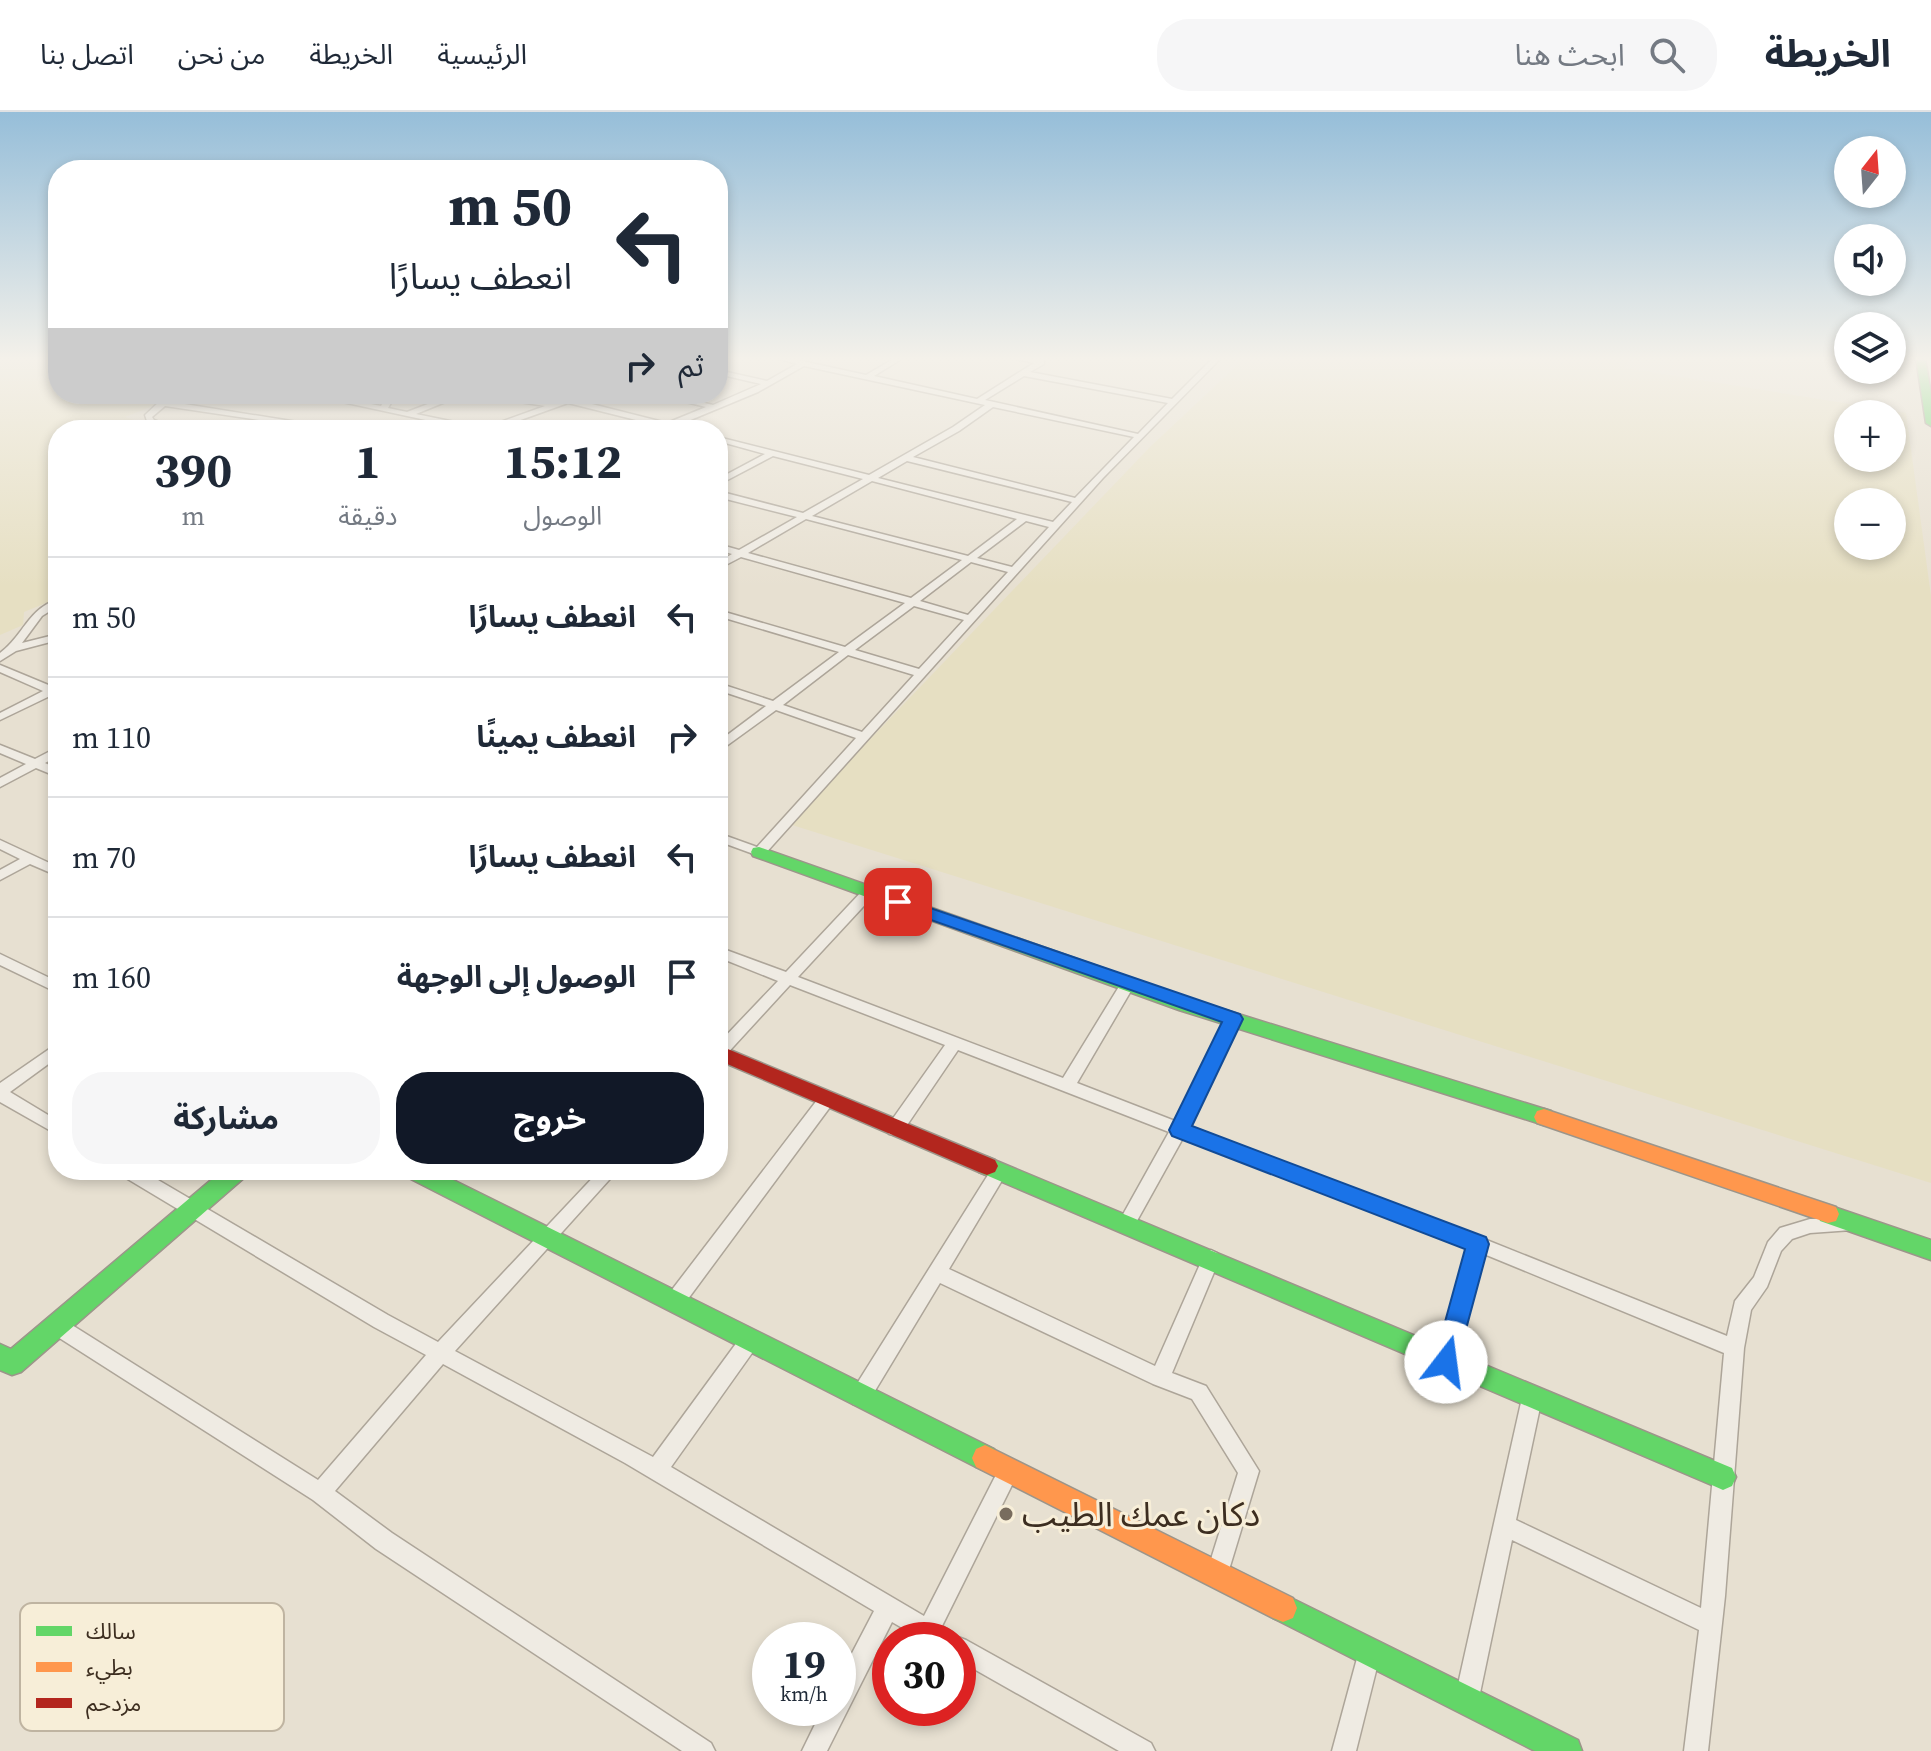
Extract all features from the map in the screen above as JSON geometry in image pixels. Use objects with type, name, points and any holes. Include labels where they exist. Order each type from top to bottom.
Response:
[{"type":"main road","points":[[759,852],[1128,984],[1639,1147],[1931,1250]]},
{"type":"main road","points":[[728,1057],[1211,1258],[1446,1362],[1723,1477]]},
{"type":"main road","points":[[4,1364],[57,1326],[226,1180]]},
{"type":"main road","points":[[432,1180],[1567,1751]]},
{"type":"street","points":[[728,560],[946,434]]},
{"type":"street","points":[[1131,434],[1138,436]]},
{"type":"street","points":[[728,841],[759,852],[1138,436]]},
{"type":"street","points":[[728,442],[1056,526]]},
{"type":"street","points":[[728,477],[772,453]]},
{"type":"street","points":[[905,458],[1078,501]]},
{"type":"street","points":[[728,497],[1016,571]]},
{"type":"street","points":[[728,741],[1024,518]]},
{"type":"street","points":[[728,550],[972,619]]},
{"type":"street","points":[[0,658],[13,648],[37,611],[48,606]]},
{"type":"street","points":[[728,616],[920,673]]},
{"type":"street","points":[[13,648],[48,639]]},
{"type":"street","points":[[0,668],[48,689]]},
{"type":"street","points":[[728,690],[863,736]]},
{"type":"street","points":[[3,713],[48,695]]},
{"type":"street","points":[[0,749],[48,769]]},
{"type":"street","points":[[0,783],[48,756]]},
{"type":"street","points":[[0,844],[48,867]]},
{"type":"street","points":[[0,876],[30,858]]},
{"type":"street","points":[[728,1042],[869,892]]},
{"type":"street","points":[[728,956],[1478,1244],[1734,1348]]},
{"type":"street","points":[[3,965],[48,984]]},
{"type":"street","points":[[1067,1086],[1128,984]]},
{"type":"street","points":[[1127,1223],[1179,1130],[1233,1019]]},
{"type":"street","points":[[895,1129],[955,1043]]},
{"type":"street","points":[[48,1057],[0,1093],[48,1123]]},
{"type":"street","points":[[675,1301],[827,1099]]},
{"type":"street","points":[[860,1397],[999,1172]]},
{"type":"street","points":[[144,1180],[440,1353],[656,1471],[912,1622]]},
{"type":"street","points":[[320,1493],[440,1353],[601,1180]]},
{"type":"street","points":[[1696,1751],[1734,1348],[1745,1299],[1761,1281],[1779,1239],[1793,1230],[1810,1226],[1854,1225]]},
{"type":"street","points":[[1446,1362],[1478,1244]]},
{"type":"street","points":[[1160,1378],[1211,1258]]},
{"type":"street","points":[[938,1273],[1160,1378],[1199,1392],[1249,1471],[1217,1575]]},
{"type":"street","points":[[57,1326],[320,1493],[384,1541],[703,1751]]},
{"type":"street","points":[[656,1471],[750,1340]]},
{"type":"street","points":[[1467,1698],[1532,1398]]},
{"type":"street","points":[[942,1622],[1008,1472]]},
{"type":"street","points":[[1505,1526],[1710,1624]]},
{"type":"street","points":[[856,1669],[887,1608]]},
{"type":"street","points":[[1344,1751],[1370,1651]]},
{"type":"street","points":[[976,1658],[1143,1751]]},
{"type":"street","points":[[814,1751],[827,1726]]},
{"type":"shaded area","points":[[0,434],[48,434],[48,602],[24,612],[23,625],[0,635]]},
{"type":"shaded area","points":[[1163,434],[1834,434],[1834,472],[1906,472],[1906,434],[1909,434],[1931,596],[1931,1183],[789,824]]},
{"type":"traffic: fast","points":[[759,852],[1186,1005],[1544,1117]]},
{"type":"traffic: fast","points":[[987,1166],[1723,1477]]},
{"type":"traffic: fast","points":[[0,1355],[12,1364],[226,1180]]},
{"type":"traffic: fast","points":[[433,1180],[985,1458]]},
{"type":"traffic: fast","points":[[1828,1214],[1931,1250]]},
{"type":"traffic: fast","points":[[1283,1608],[1567,1751]]},
{"type":"traffic: slow","points":[[1544,1117],[1828,1214]]},
{"type":"traffic: slow","points":[[985,1458],[1283,1608]]},
{"type":"traffic: jam","points":[[728,1056],[987,1166]]},
{"type":"place","name":"دكان عمك الطيب","points":[[1006,1514]]},
{"type":"route","points":[[898,902],[1233,1019],[1179,1130],[1478,1244],[1446,1362]]}]
